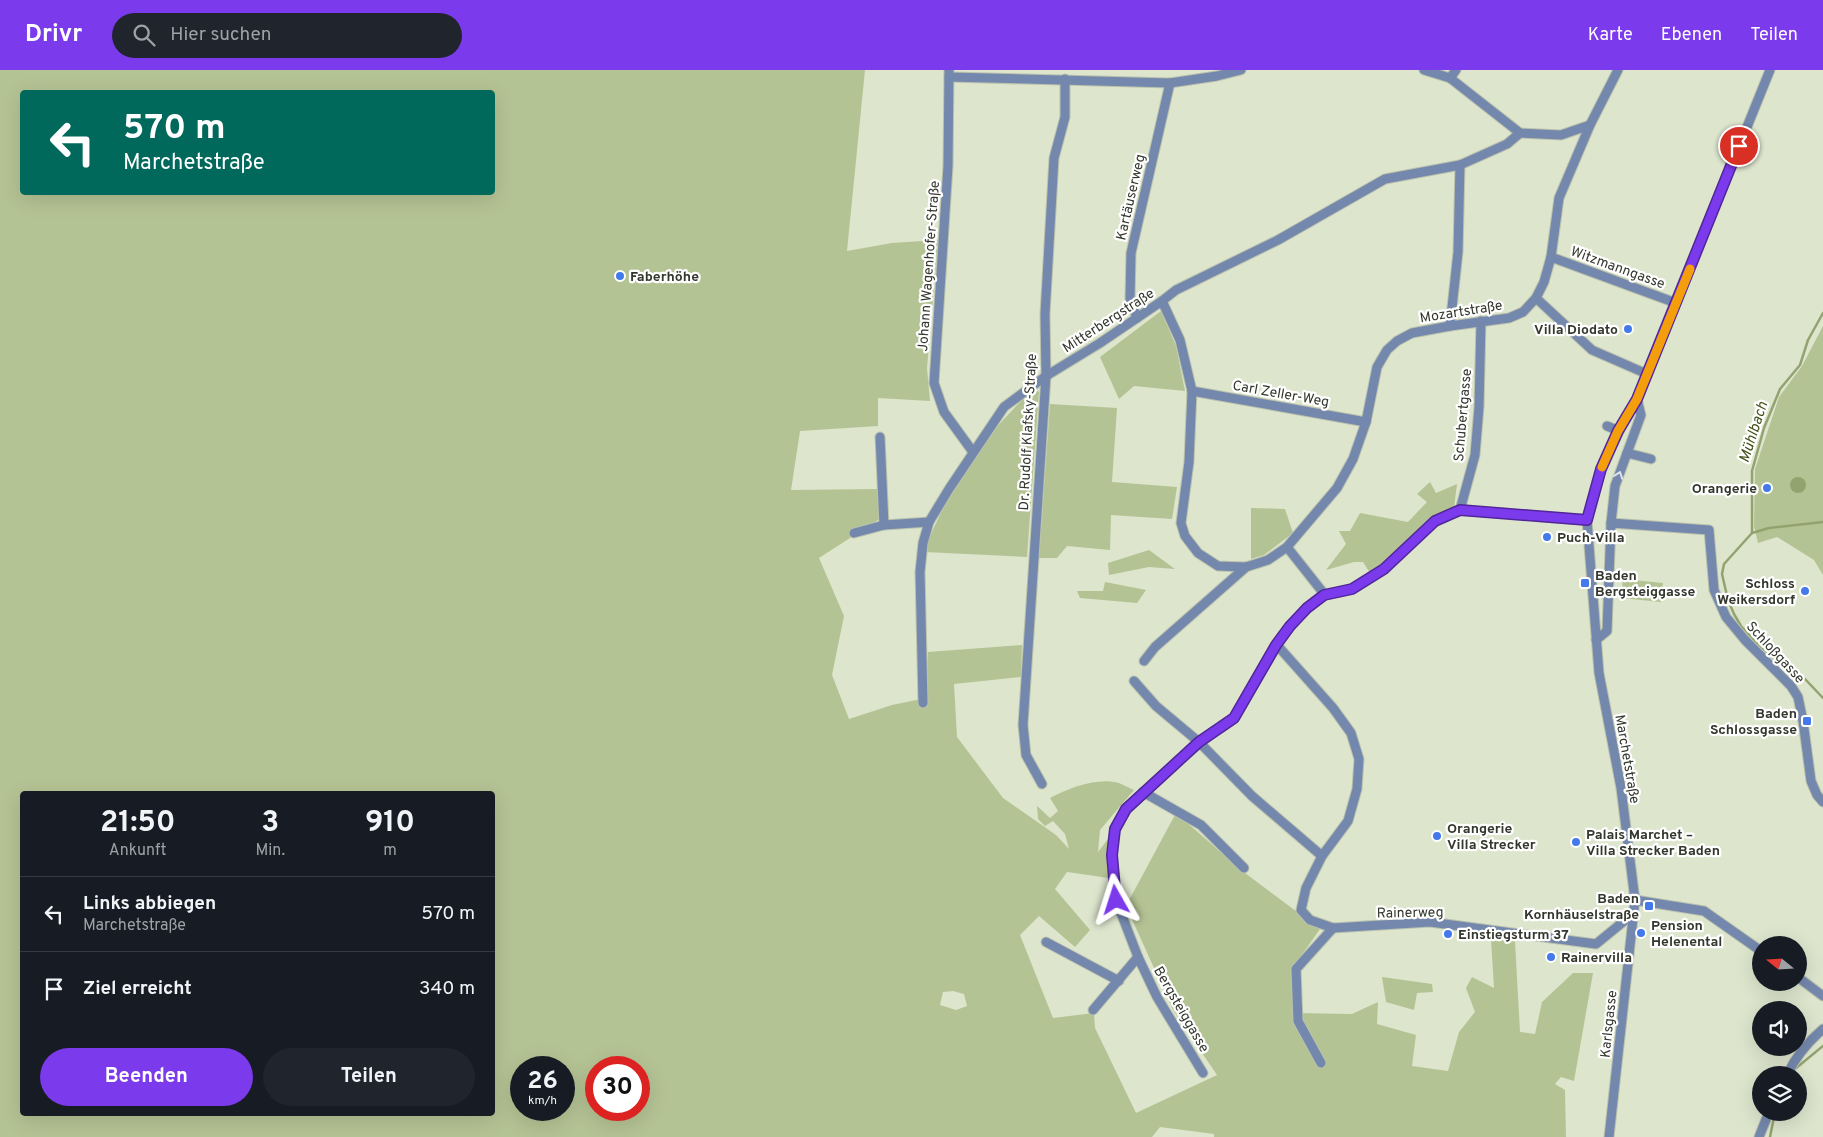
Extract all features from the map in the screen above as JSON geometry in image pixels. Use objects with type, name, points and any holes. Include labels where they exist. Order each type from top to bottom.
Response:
[{"type":"street","points":[[949,73],[1170,83],[1241,70]]},
{"type":"street","points":[[1424,70],[1450,78],[1520,132],[1561,135],[1590,125]]},
{"type":"street","points":[[1450,78],[1456,70]]},
{"type":"street","name":"Mozartstraße","points":[[1246,567],[1268,560],[1287,547],[1337,488],[1353,459],[1366,422],[1377,367],[1387,350],[1397,341],[1412,333],[1509,318],[1523,312],[1536,298],[1544,282],[1551,257],[1559,198],[1590,125],[1618,70]]},
{"type":"street","name":"Marchetstraße","points":[[1634,913],[1635,900],[1621,788],[1603,700],[1596,640],[1587,520],[1601,469],[1618,431],[1637,399],[1770,70]]},
{"type":"street","name":"Johann Wagenhofer-Straße","points":[[949,73],[948,166],[934,383],[944,412],[973,452]]},
{"type":"street","name":"Dr. Rudolf Klafsky-Straße","points":[[1042,784],[1026,755],[1023,725],[1046,376],[1045,314],[1054,158],[1065,117],[1065,79]]},
{"type":"street","name":"Kartäuserweg","points":[[1137,318],[1130,299],[1131,253],[1170,83]]},
{"type":"street","name":"Mitterbergstraße","points":[[923,703],[920,572],[923,543],[930,522],[973,452],[1004,407],[1046,376],[1100,343],[1176,290],[1278,240],[1385,179],[1460,165],[1507,144],[1520,132]]},
{"type":"street","points":[[1450,326],[1458,252],[1460,165]]},
{"type":"street","name":"Witzmanngasse","points":[[1551,257],[1676,303]]},
{"type":"street","points":[[1536,298],[1592,350],[1647,374]]},
{"type":"street","points":[[1162,301],[1180,340],[1192,391],[1189,462],[1181,522],[1185,536],[1198,553],[1218,566],[1246,567]]},
{"type":"street","name":"Schubertgasse","points":[[1460,510],[1475,455],[1479,407],[1481,321]]},
{"type":"street","name":"Carl Zeller-Weg","points":[[1192,391],[1366,422]]},
{"type":"street","name":"Marchetstraße","points":[[1596,640],[1607,631],[1611,523],[1615,486],[1640,415],[1637,399]]},
{"type":"street","points":[[1607,426],[1618,431]]},
{"type":"street","points":[[880,438],[884,525]]},
{"type":"street","points":[[1627,453],[1651,459]]},
{"type":"street","name":"Bergsteiggasse","points":[[1203,1073],[1157,997],[1138,957],[1116,900],[1112,855],[1115,829],[1126,809],[1199,742],[1234,718],[1276,645],[1307,608],[1324,595],[1352,589],[1384,569],[1435,521],[1460,510],[1587,520]]},
{"type":"street","points":[[854,533],[884,525],[930,522]]},
{"type":"street","name":"Schloßgasse","points":[[1611,523],[1709,530],[1714,590],[1726,617],[1745,640],[1791,686],[1798,697],[1803,721],[1810,781],[1823,802]]},
{"type":"street","points":[[1287,547],[1324,595]]},
{"type":"street","points":[[1144,661],[1155,647],[1246,567]]},
{"type":"street","points":[[1134,682],[1156,706],[1199,742],[1252,796],[1322,856],[1348,821],[1357,789],[1359,759],[1352,733],[1333,708],[1276,645]]},
{"type":"street","points":[[1143,792],[1201,824],[1244,868]]},
{"type":"street","name":"Rainerweg","points":[[1322,856],[1306,888],[1301,910],[1310,920],[1333,928],[1430,922],[1596,944],[1634,913]]},
{"type":"street","points":[[1635,900],[1704,911],[1752,945]]},
{"type":"street","name":"Karlsgasse","points":[[1609,1137],[1634,913]]},
{"type":"street","points":[[1321,1063],[1298,1021],[1296,969],[1333,928]]},
{"type":"street","points":[[1046,942],[1119,981]]},
{"type":"street","name":"Bergsteiggasse","points":[[1093,1010],[1138,957]]},
{"type":"street","points":[[1808,985],[1823,996]]},
{"type":"street","points":[[1791,1066],[1823,1029]]},
{"type":"street","points":[[1759,1137],[1765,1121]]},
{"type":"shaded area","points":[[0,70],[865,70],[847,251],[892,243],[938,240],[927,368],[930,401],[878,398],[878,426],[800,431],[791,490],[878,489],[881,518],[819,558],[844,616],[832,675],[849,719],[892,705],[926,698],[928,652],[1022,645],[1021,677],[954,684],[957,737],[1003,798],[1056,835],[1069,849],[1065,834],[1053,821],[1045,826],[1038,819],[1037,806],[1050,818],[1058,811],[1050,798],[1074,787],[1093,782],[1119,783],[1134,790],[1100,830],[1098,852],[1108,839],[1109,878],[1067,872],[1055,889],[1090,930],[1075,947],[1039,916],[1020,935],[1053,1018],[1094,1013],[1095,1028],[1136,1113],[1217,1075],[1173,1010],[1126,906],[1176,813],[1241,870],[1320,929],[1292,969],[1295,1013],[1352,1014],[1378,1002],[1377,1024],[1416,1035],[1412,1066],[1448,1071],[1459,1032],[1475,1012],[1466,988],[1472,977],[1494,988],[1491,939],[1515,941],[1520,1032],[1535,1034],[1542,1002],[1573,973],[1593,973],[1574,1081],[1561,1077],[1555,1084],[1565,1090],[1566,1137],[1214,1137],[1214,1134],[1160,1127],[1152,1137],[0,1137]],"holes":[[[953,991],[964,994],[967,1006],[956,1010],[940,1005],[943,992]]]},
{"type":"shaded area","points":[[1161,311],[1176,346],[1185,391],[1134,386],[1119,399],[1100,357]]},
{"type":"shaded area","points":[[1823,326],[1823,575],[1814,560],[1777,537],[1758,543],[1754,526],[1755,469],[1779,397],[1802,366]]},
{"type":"shaded area","points":[[1033,388],[1039,392],[1027,557],[925,552],[930,536],[945,504],[992,432]]},
{"type":"shaded area","points":[[1050,404],[1117,408],[1112,482],[1177,487],[1172,519],[1111,515],[1110,550],[1067,546],[1057,558],[1039,558]]},
{"type":"shaded area","points":[[1798,477],[1806,485],[1798,493],[1790,485]]},
{"type":"shaded area","points":[[1430,482],[1436,493],[1457,484],[1454,508],[1423,524],[1385,566],[1370,573],[1363,562],[1354,562],[1326,570],[1346,544],[1339,531],[1350,531],[1360,513],[1408,522],[1427,502],[1417,494]]},
{"type":"shaded area","points":[[1251,508],[1285,509],[1293,533],[1264,555],[1251,559]]},
{"type":"shaded area","points":[[1149,550],[1175,569],[1149,567],[1109,575],[1108,563]]},
{"type":"shaded area","points":[[1623,579],[1663,583],[1661,602],[1621,598]]},
{"type":"shaded area","points":[[1105,582],[1146,590],[1137,603],[1080,598],[1077,591],[1103,591]]},
{"type":"shaded area","points":[[1382,977],[1432,984],[1433,992],[1417,993],[1414,1010],[1386,1002]]},
{"type":"waterway","name":"Mühlbach","points":[[1823,313],[1808,340],[1800,365],[1780,389],[1764,428],[1752,471],[1752,533],[1724,564],[1722,574],[1728,600],[1741,626],[1783,667],[1805,679],[1823,698]]},
{"type":"waterway","points":[[1752,533],[1769,528],[1823,522]]},
{"type":"waterway","name":"Mühlbach","points":[[1799,1066],[1823,1046]]},
{"type":"waterway","name":"Mühlbach","points":[[1770,1137],[1773,1121]]},
{"type":"slow traffic","points":[[1602,467],[1618,431],[1637,399],[1690,269]]},
{"type":"place","name":"Faberhöhe","points":[[620,276]]},
{"type":"place","name":"Villa Diodato","points":[[1628,329]]},
{"type":"place","name":"Orangerie","points":[[1767,488]]},
{"type":"place","name":"Puch-Villa","points":[[1547,537]]},
{"type":"place","name":"Baden Bergsteiggasse","points":[[1585,583]]},
{"type":"place","name":"Schloss Weikersdorf","points":[[1805,591]]},
{"type":"place","name":"Baden Schlossgasse","points":[[1807,721]]},
{"type":"place","name":"Orangerie Villa Strecker","points":[[1437,836]]},
{"type":"place","name":"Palais Marchet – Villa Strecker Baden","points":[[1576,842]]},
{"type":"place","name":"Baden Kornhäuselstraße","points":[[1649,906]]},
{"type":"place","name":"Pension Helenental","points":[[1641,933]]},
{"type":"place","name":"Einstiegsturm 37","points":[[1448,934]]},
{"type":"place","name":"Rainervilla","points":[[1551,957]]},
{"type":"route","points":[[1116,900],[1112,855],[1115,829],[1126,809],[1199,742],[1234,718],[1276,645],[1307,608],[1324,595],[1352,589],[1384,569],[1435,521],[1460,510],[1587,520],[1601,469],[1618,431],[1637,399],[1739,146]]}]
